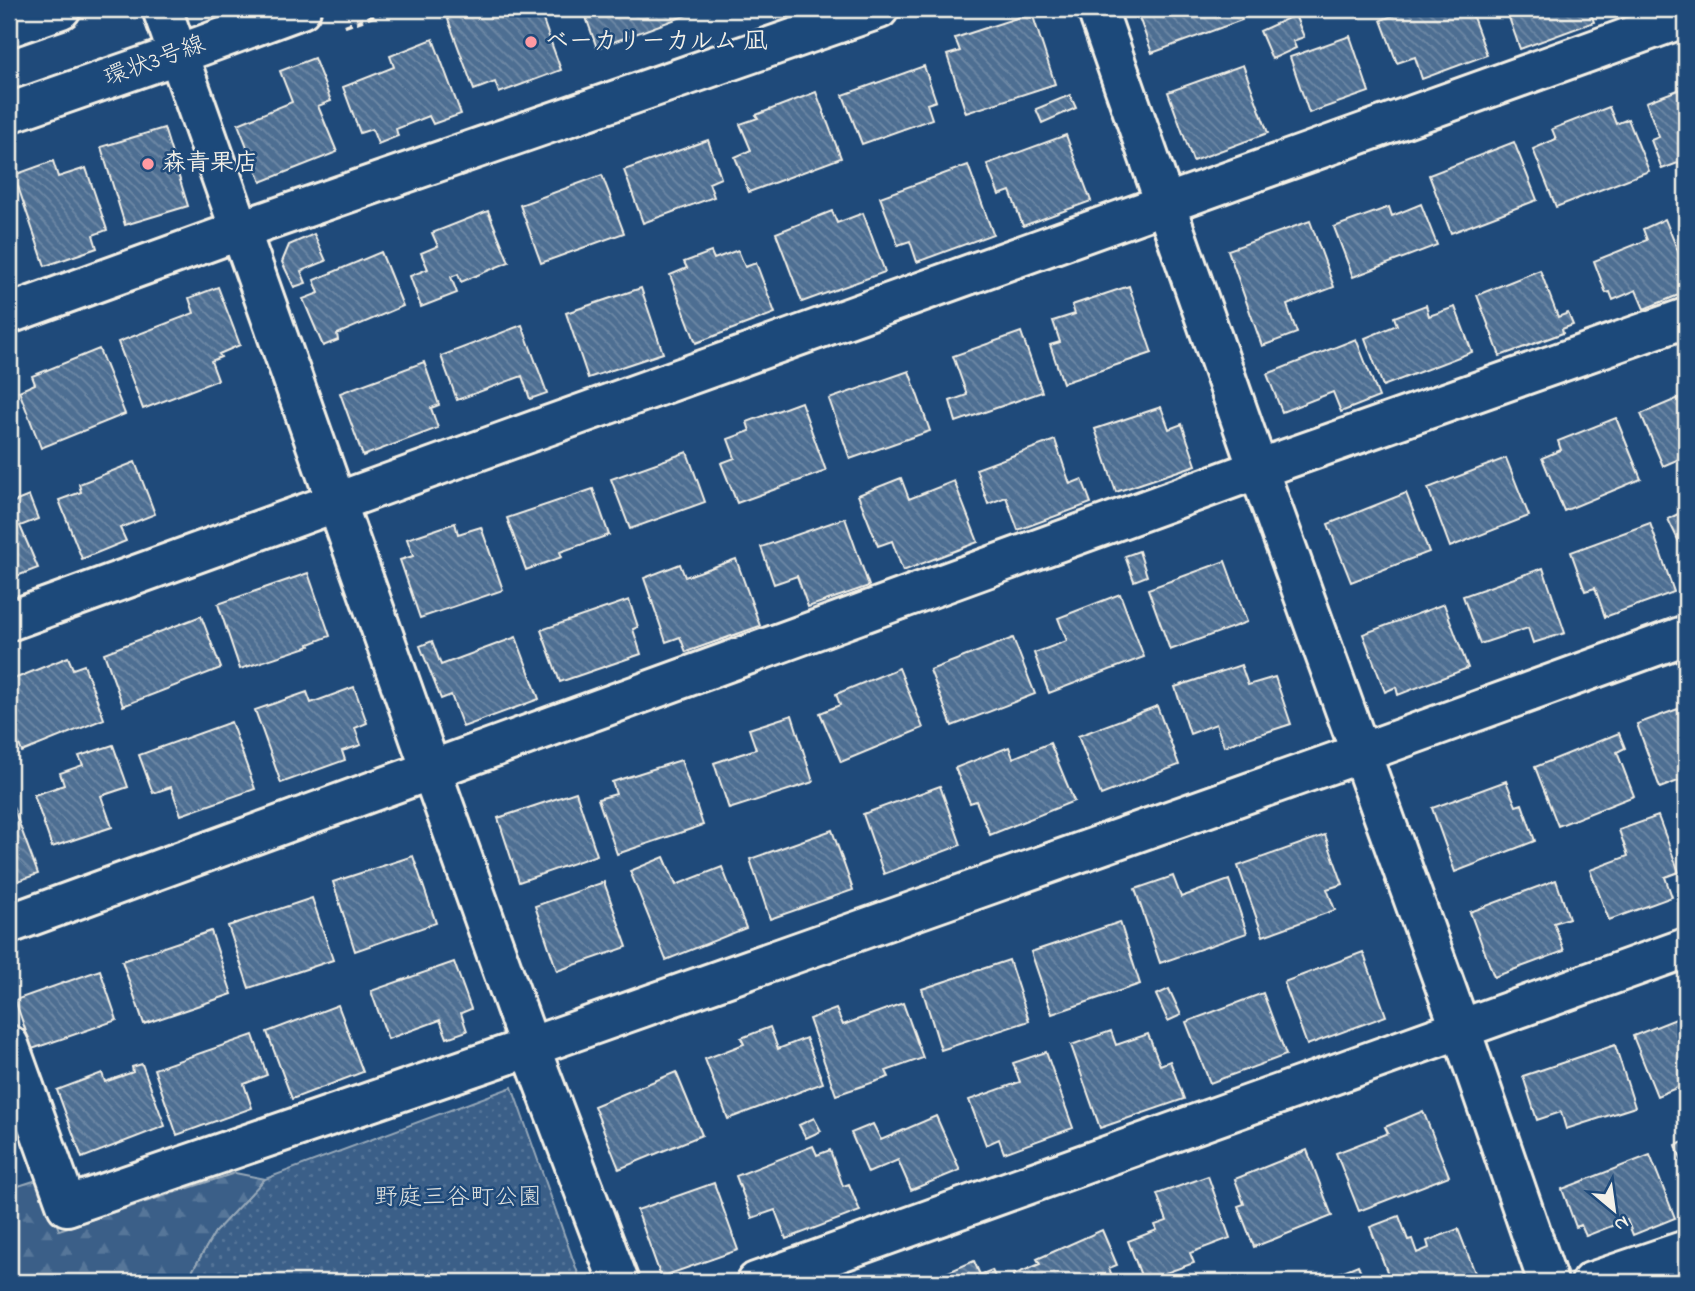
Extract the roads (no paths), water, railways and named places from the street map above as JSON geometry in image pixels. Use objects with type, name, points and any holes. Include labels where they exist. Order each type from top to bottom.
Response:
[{"type":"street","points":[[9,27],[61,9]]},
{"type":"street","points":[[162,9],[530,1047],[619,1282]]},
{"type":"street","name":"環状3号線","points":[[9,113],[301,9]]},
{"type":"street","points":[[9,314],[241,230],[879,9]]},
{"type":"street","points":[[1097,9],[1258,469],[1461,1030],[1548,1282]]},
{"type":"street","points":[[9,621],[1686,17]]},
{"type":"street","points":[[9,924],[1258,469],[1686,318]]},
{"type":"street","points":[[9,1045],[67,1206],[530,1047],[1686,635]]},
{"type":"street","points":[[756,1282],[1686,948]]},
{"type":"street","points":[[1591,1282],[1686,1250]]},
{"type":"place","name":"ベーカリーカルム 凪","points":[[531,42]]},
{"type":"place","name":"森青果店","points":[[148,164]]},
{"type":"park label","name":"野庭三谷町公園","points":[[458,1198]]}]
